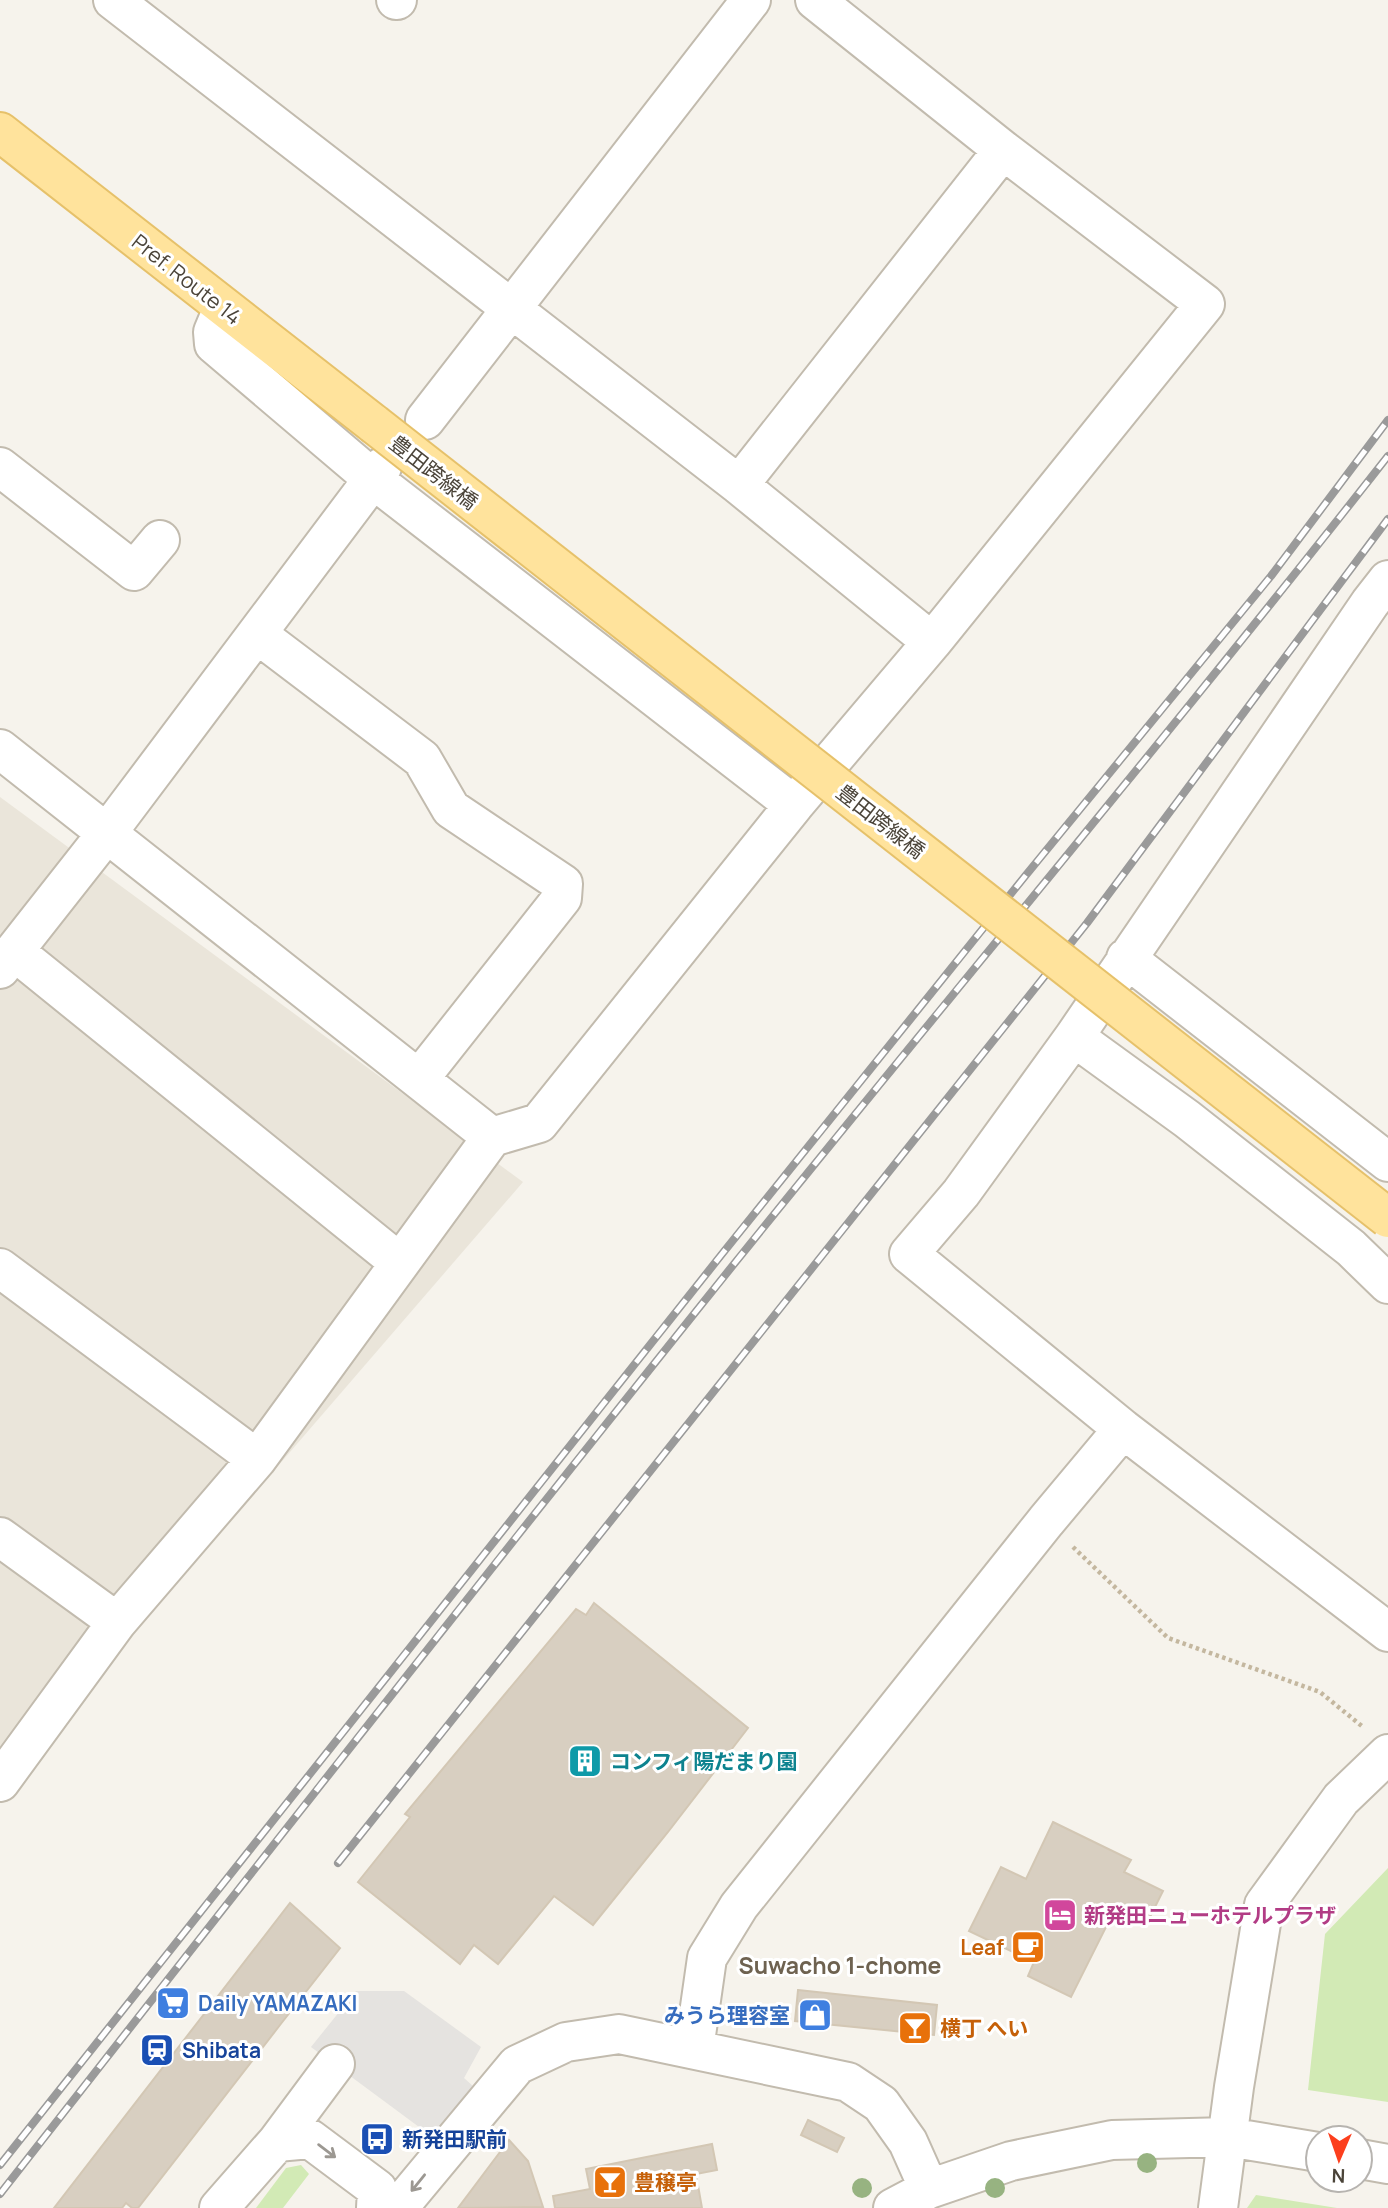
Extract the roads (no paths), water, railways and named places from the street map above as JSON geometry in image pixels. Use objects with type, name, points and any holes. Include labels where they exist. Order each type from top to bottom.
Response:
[{"type":"main road","name":"Pref. Route 14","points":[[0,132],[374,425]]},
{"type":"main road","name":"豊田跨線橋","points":[[374,425],[1388,1218]]},
{"type":"street","points":[[113,0],[739,485],[932,642]]},
{"type":"street","points":[[425,419],[751,0]]},
{"type":"street","points":[[0,1782],[117,1622],[257,1459],[492,1137],[539,1123],[793,805],[932,642],[1205,304],[1003,150],[815,0]]},
{"type":"street","points":[[739,485],[1003,150]]},
{"type":"street","points":[[223,308],[213,332],[214,344],[793,805]]},
{"type":"street","points":[[0,467],[134,572],[160,540]]},
{"type":"street","points":[[377,473],[107,833],[7,960],[400,1263]]},
{"type":"street","points":[[1388,580],[1074,1037],[961,1193],[909,1254],[1123,1429],[1388,1632]]},
{"type":"street","points":[[257,634],[422,760],[451,809],[564,884],[562,898],[419,1079]]},
{"type":"street","points":[[0,749],[492,1137]]},
{"type":"street","points":[[1126,958],[1388,1162]]},
{"type":"street","points":[[1074,1037],[1264,1179],[1351,1248],[1388,1284]]},
{"type":"street","points":[[0,1268],[257,1459]]},
{"type":"street","points":[[694,2049],[707,1958],[739,1906],[1046,1521],[1123,1429]]},
{"type":"street","points":[[0,1537],[117,1622]]},
{"type":"street","points":[[1218,2208],[1264,1905],[1378,1743]]},
{"type":"street","points":[[398,2208],[464,2116],[517,2065],[566,2042],[619,2034],[848,2082],[881,2104],[908,2142],[929,2189]]},
{"type":"street","points":[[219,2208],[277,2142],[335,2064]]},
{"type":"street","points":[[893,2208],[929,2189],[1011,2161],[1112,2140],[1228,2137],[1304,2150]]},
{"type":"street","points":[[277,2142],[310,2139],[377,2189],[376,2208]]},
{"type":"railway","points":[[0,2165],[722,1254],[1026,875],[1271,576],[1388,420]]},
{"type":"railway","points":[[0,2194],[642,1380],[1388,456]]},
{"type":"railway","points":[[338,1863],[1087,923],[1388,519]]},
{"type":"place","name":"コンフィ陽だまり園","points":[[585,1761]]},
{"type":"place","name":"新発田ニューホテルプラザ","points":[[1060,1915]]},
{"type":"place","name":"Leaf","points":[[1028,1947]]},
{"type":"place","name":"Daily YAMAZAKI","points":[[173,2003]]},
{"type":"place","name":"みうら理容室","points":[[815,2015]]},
{"type":"place","name":"横丁 へい","points":[[915,2028]]},
{"type":"place","name":"Shibata","points":[[157,2050]]},
{"type":"place","name":"新発田駅前","points":[[377,2139]]},
{"type":"place","name":"豊穣亭","points":[[610,2182]]},
{"type":"district","name":"Suwacho 1-chome","points":[[840,1965]]}]
